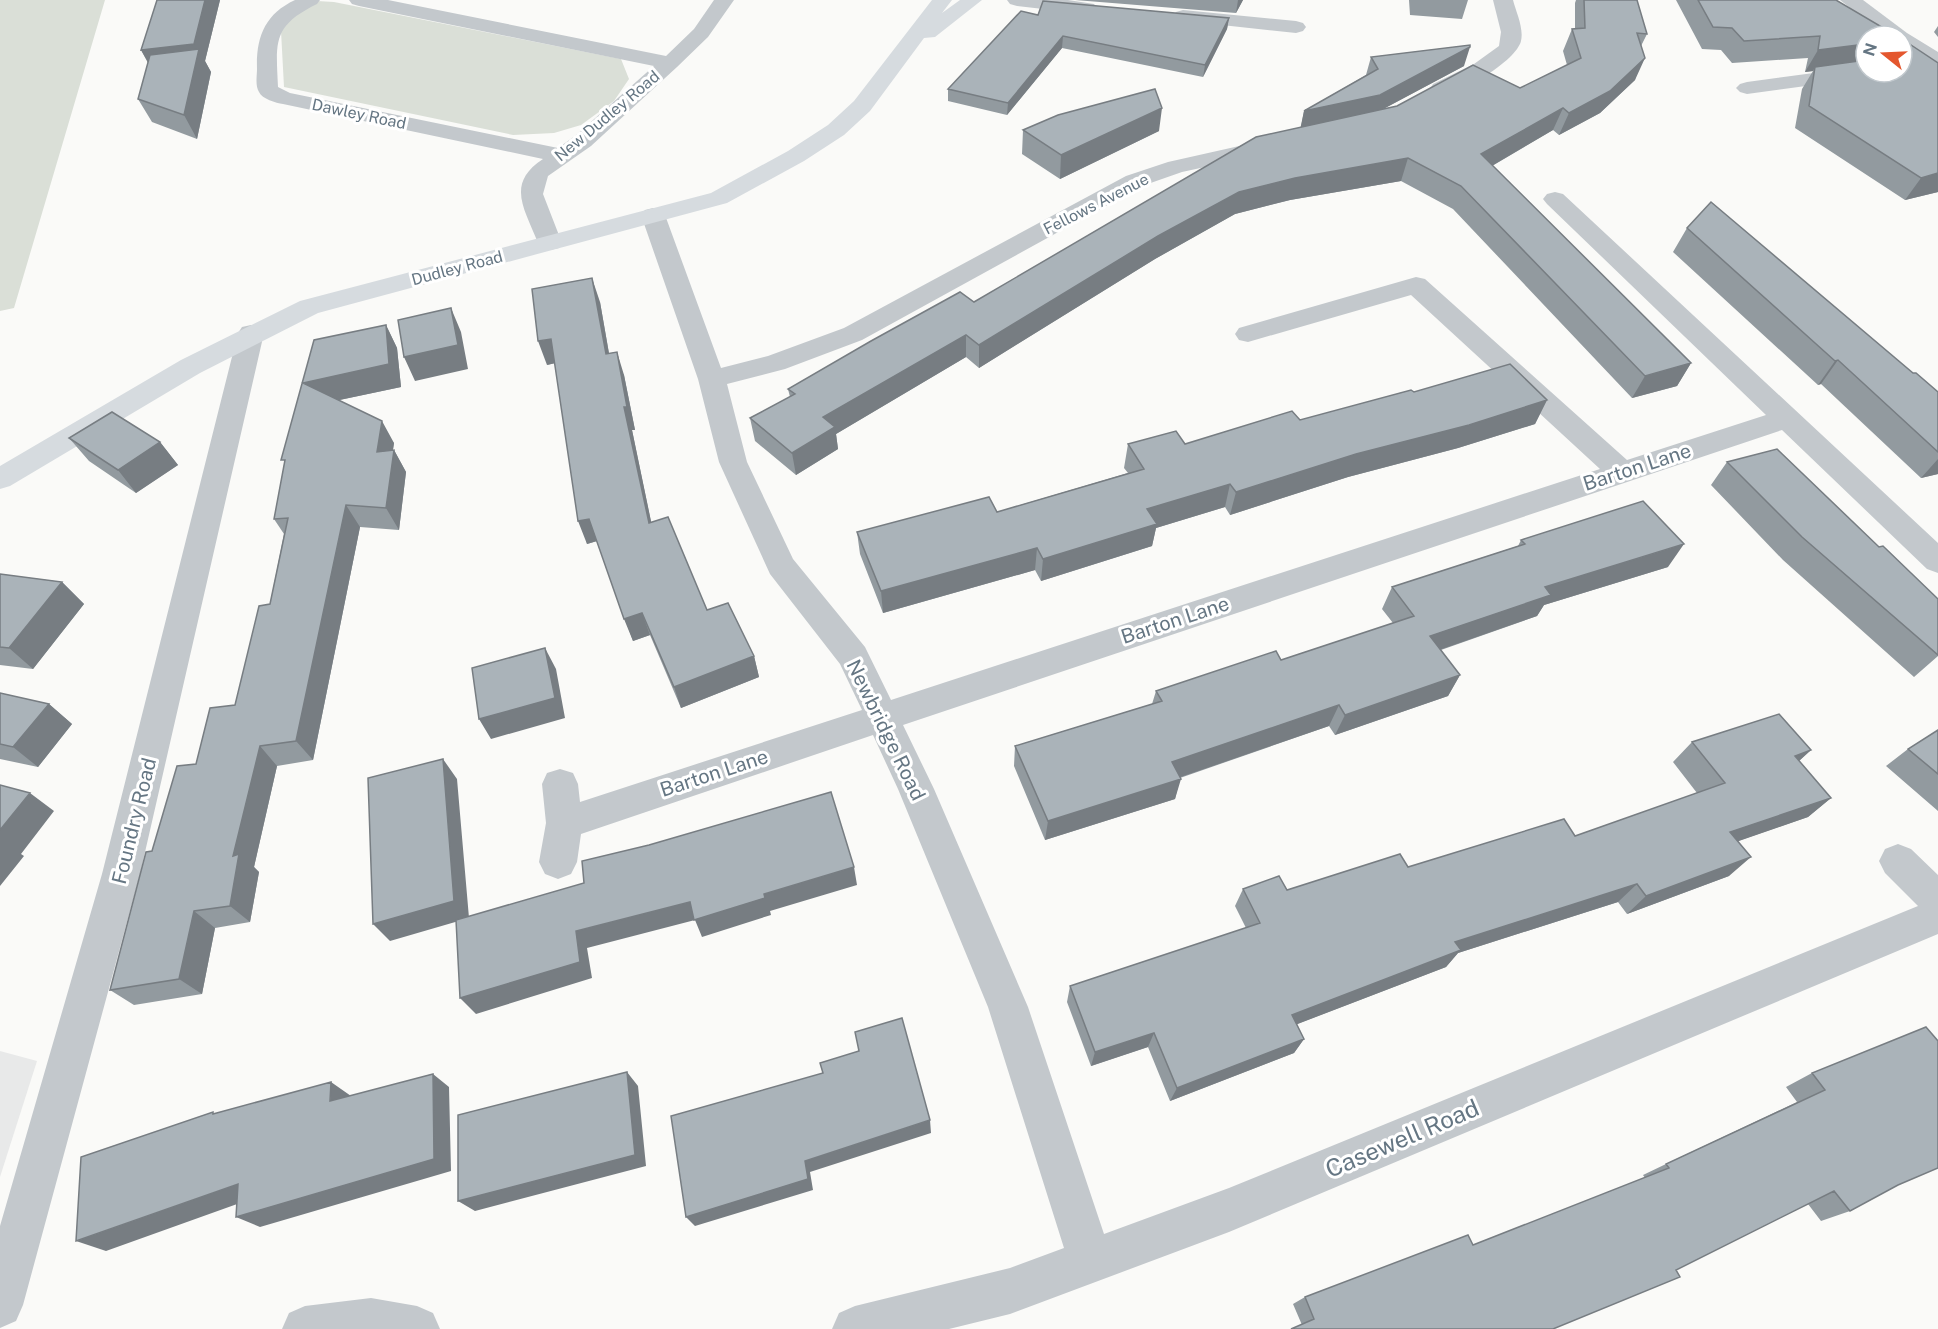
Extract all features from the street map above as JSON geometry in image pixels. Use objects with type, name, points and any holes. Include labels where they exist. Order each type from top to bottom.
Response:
[{"type":"main road","name":"Dudley Road","points":[[0,479],[184,369],[250,333],[309,307],[719,198],[796,156],[836,130],[862,106],[942,0]]},
{"type":"main road","name":"Dudley Road","points":[[901,53],[972,0]]},
{"type":"street","name":"Dawley Road","points":[[310,0],[295,6],[278,19],[266,43],[268,90],[283,98],[562,156]]},
{"type":"street","points":[[359,0],[670,63]]},
{"type":"street","name":"New Dudley Road","points":[[550,243],[531,194],[537,173],[583,141],[670,63],[701,33],[724,0]]},
{"type":"street","points":[[1017,0],[1103,9]]},
{"type":"street","points":[[1422,99],[1504,55],[1511,43],[1511,31],[1503,0]]},
{"type":"street","points":[[1850,0],[1882,24]]},
{"type":"street","points":[[1160,14],[1296,27]]},
{"type":"street","points":[[1251,22],[1254,46]]},
{"type":"street","points":[[1914,47],[1938,63]]},
{"type":"street","points":[[1914,67],[1938,63]]},
{"type":"street","points":[[1747,88],[1854,74]]},
{"type":"street","name":"Fellows Avenue","points":[[712,379],[776,363],[853,334],[1134,182],[1176,167],[1283,144]]},
{"type":"street","points":[[1555,199],[1938,561]]},
{"type":"street","name":"Newbridge Road","points":[[653,215],[712,379],[732,462],[781,566],[852,656],[916,789],[1008,1007],[1091,1261]]},
{"type":"street","points":[[1248,334],[1416,285],[1622,472]]},
{"type":"street","name":"Foundry Road","points":[[0,1305],[121,874],[250,333]]},
{"type":"street","name":"Barton Lane","points":[[564,823],[1787,418]]},
{"type":"street","points":[[558,862],[564,823],[560,784]]},
{"type":"street","points":[[1898,861],[1938,900]]},
{"type":"street","name":"Casewell Road","points":[[855,1329],[1010,1291],[1229,1210],[1938,916]]},
{"type":"street","points":[[305,1329],[371,1321],[417,1329]]},
{"type":"shaded area","points":[[0,0],[105,0],[14,308],[0,311]]},
{"type":"shaded area","points":[[317,1],[334,2],[621,59],[629,79],[614,101],[581,125],[554,133],[513,135],[284,87],[281,31],[289,15]]},
{"type":"shaded area","points":[[0,1051],[37,1061],[0,1177]]},
{"type":"building","points":[[157,0],[205,0],[194,44],[141,50]]},
{"type":"building","points":[[1584,0],[1637,0],[1647,34],[1637,33],[1645,58],[1610,91],[1569,113],[1563,108],[1481,154],[1691,363],[1645,376],[1461,186],[1408,158],[1295,178],[1239,192],[1158,236],[979,345],[966,335],[823,417],[835,427],[792,453],[750,418],[795,394],[788,389],[871,341],[960,292],[974,302],[1256,137],[1397,106],[1473,65],[1520,88],[1581,58],[1572,29],[1585,28]]},
{"type":"building","points":[[1698,0],[1836,0],[1877,24],[1854,24],[1854,46],[1818,50],[1820,36],[1744,41],[1732,28],[1713,27]]},
{"type":"building","points":[[1043,1],[1229,18],[1205,65],[1063,36],[1008,103],[948,89],[1021,11],[1038,15]]},
{"type":"building","points":[[1470,45],[1380,95],[1304,111],[1378,69],[1371,57]]},
{"type":"building","points":[[1914,47],[1938,63],[1938,173],[1921,178],[1809,106],[1815,67],[1854,62],[1854,84],[1914,84]]},
{"type":"building","points":[[199,49],[184,115],[138,99],[150,55]]},
{"type":"building","points":[[1155,89],[1162,108],[1061,155],[1023,130],[1058,115]]},
{"type":"building","points":[[1711,202],[1938,392],[1938,452],[1838,360],[1835,361],[1687,228]]},
{"type":"building","points":[[592,278],[606,354],[617,352],[627,407],[624,407],[649,523],[668,517],[707,610],[728,603],[754,656],[674,687],[642,613],[624,619],[589,519],[578,521],[551,339],[538,341],[532,289]]},
{"type":"building","points":[[451,308],[458,345],[404,357],[398,320]]},
{"type":"building","points":[[386,325],[389,364],[303,383],[382,421],[377,452],[394,450],[386,508],[346,505],[296,741],[260,746],[233,856],[239,854],[230,906],[194,911],[179,979],[110,990],[146,852],[152,851],[177,766],[196,764],[210,708],[235,705],[259,606],[270,604],[288,518],[274,519],[285,460],[281,460],[314,340]]},
{"type":"building","points":[[1510,364],[1547,400],[1469,425],[1356,454],[1236,492],[1230,484],[1147,509],[1157,524],[1043,559],[1037,548],[881,591],[857,532],[989,497],[997,512],[1144,469],[1128,444],[1176,431],[1185,444],[1292,411],[1300,420],[1411,390],[1414,392]]},
{"type":"building","points":[[112,412],[160,442],[118,470],[69,438]]},
{"type":"building","points":[[1777,449],[1879,547],[1883,546],[1938,599],[1938,655],[1802,537],[1727,462]]},
{"type":"building","points":[[1643,501],[1684,544],[1545,587],[1551,595],[1430,636],[1460,675],[1345,715],[1339,705],[1172,762],[1181,779],[1048,821],[1015,746],[1162,701],[1156,691],[1276,651],[1281,660],[1414,616],[1392,587],[1525,544],[1521,540]]},
{"type":"building","points":[[0,574],[62,582],[9,648],[0,647]]},
{"type":"building","points":[[545,648],[555,698],[479,719],[472,668]]},
{"type":"building","points":[[0,693],[49,704],[13,747],[0,744]]},
{"type":"building","points":[[1779,714],[1811,750],[1795,756],[1831,798],[1730,832],[1751,857],[1646,896],[1637,884],[1455,942],[1461,950],[1292,1015],[1304,1039],[1177,1088],[1154,1033],[1095,1052],[1070,986],[1260,923],[1243,889],[1279,876],[1287,890],[1400,854],[1408,867],[1564,819],[1575,836],[1725,783],[1692,742]]},
{"type":"building","points":[[1938,730],[1938,774],[1908,749]]},
{"type":"building","points":[[443,759],[454,901],[373,924],[368,778]]},
{"type":"building","points":[[0,785],[30,793],[0,830]]},
{"type":"building","points":[[831,792],[854,867],[764,894],[765,898],[694,920],[690,902],[576,931],[580,962],[460,998],[456,920],[584,883],[582,861],[649,845]]},
{"type":"building","points":[[902,1018],[930,1120],[805,1161],[808,1179],[686,1217],[671,1116],[823,1073],[820,1063],[859,1051],[855,1032]]},
{"type":"building","points":[[1926,1027],[1938,1041],[1938,1168],[1898,1185],[1850,1211],[1834,1191],[1676,1270],[1680,1277],[1553,1329],[1291,1329],[1314,1319],[1305,1297],[1468,1235],[1473,1245],[1669,1168],[1666,1164],[1825,1090],[1812,1073]]},
{"type":"building","points":[[627,1072],[635,1155],[458,1201],[458,1115]]},
{"type":"building","points":[[433,1074],[434,1159],[236,1217],[238,1184],[76,1241],[81,1157],[213,1112],[213,1114],[331,1082],[330,1101]]}]
